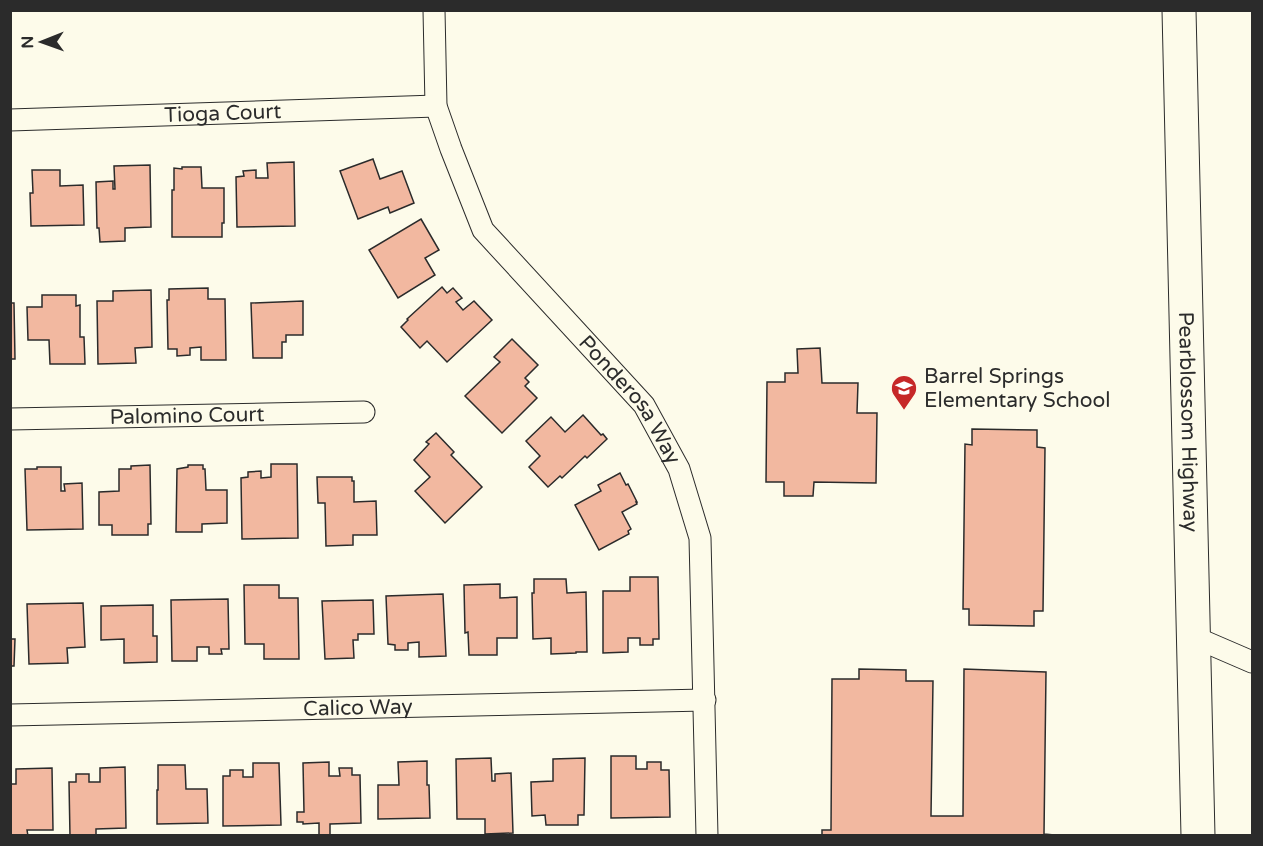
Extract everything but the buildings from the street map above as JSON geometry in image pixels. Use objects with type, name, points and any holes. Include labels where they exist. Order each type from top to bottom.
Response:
[{"type":"main road","name":"Pearblossom Highway","points":[[1179,10],[1198,836]]},
{"type":"street","name":"Ponderosa Way","points":[[435,10],[436,106],[483,230],[644,405],[679,469],[700,538],[707,836]]},
{"type":"street","name":"Tioga Court","points":[[10,120],[436,106]]},
{"type":"street","name":"Palomino Court","points":[[10,419],[364,412]]},
{"type":"street","points":[[1194,637],[1252,662]]},
{"type":"street","name":"Calico Way","points":[[10,715],[705,700]]},
{"type":"place","name":"Barrel Springs Elementary School","points":[[904,411]]}]
